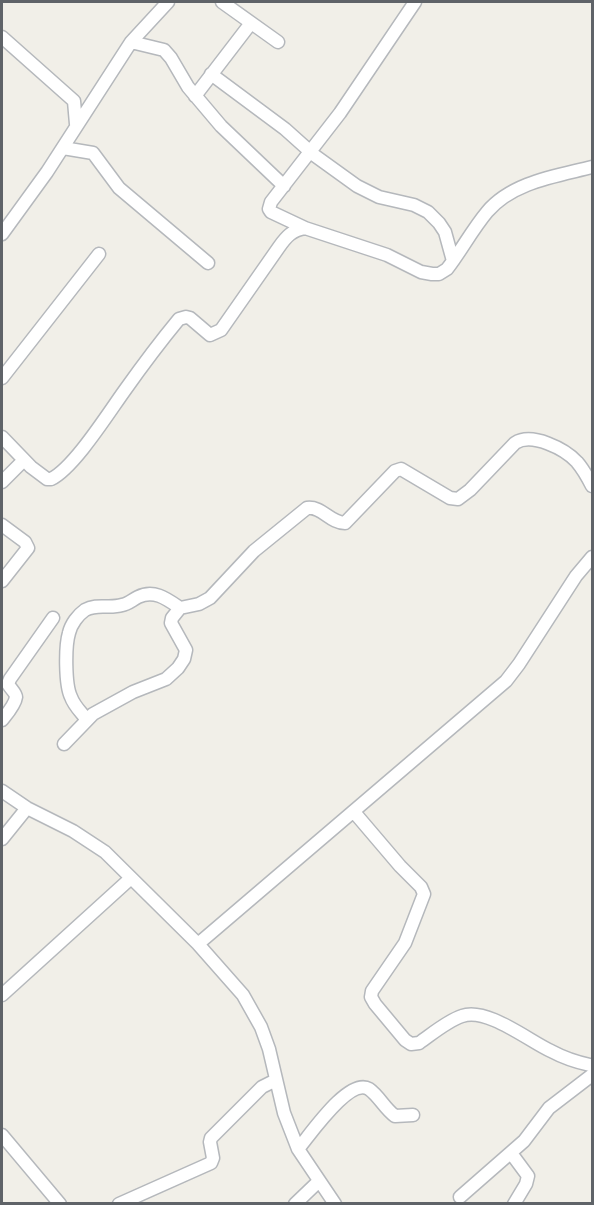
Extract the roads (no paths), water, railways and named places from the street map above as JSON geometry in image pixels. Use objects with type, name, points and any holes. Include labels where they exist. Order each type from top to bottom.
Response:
[{"type":"street","points":[[2,234],[63,148],[76,124],[131,42],[168,2]]},
{"type":"street","points":[[222,2],[278,42]]},
{"type":"street","points":[[415,2],[311,152],[271,202],[269,209],[305,228],[376,251],[411,268],[432,274],[444,271],[487,212],[502,197],[521,187],[592,167]]},
{"type":"street","points":[[195,96],[251,23]]},
{"type":"street","points":[[2,37],[74,101],[76,124]]},
{"type":"street","points":[[131,42],[164,50],[195,96],[236,142],[284,186]]},
{"type":"street","points":[[212,74],[357,186],[379,198],[414,206],[428,212],[445,232],[453,261]]},
{"type":"street","points":[[63,148],[93,153],[119,188],[208,264]]},
{"type":"street","points":[[2,437],[24,460],[47,479],[59,475],[92,437],[144,363],[180,320],[190,318],[210,334],[221,330],[286,237],[296,229],[305,228]]},
{"type":"street","points":[[2,378],[99,254]]},
{"type":"street","points":[[64,744],[87,720],[121,698],[166,679],[178,668],[184,659],[186,650],[171,623],[180,608],[200,604],[210,598],[254,551],[307,508],[318,509],[341,523],[350,521],[398,470],[406,471],[450,498],[458,499],[470,490],[515,443],[525,440],[552,446],[570,456],[583,470],[592,486]]},
{"type":"street","points":[[2,482],[24,460]]},
{"type":"street","points":[[2,525],[25,542],[28,548],[2,581]]},
{"type":"street","points":[[198,945],[513,675],[563,595],[592,557]]},
{"type":"street","points":[[87,720],[68,691],[69,633],[75,620],[93,606],[120,606],[153,593],[180,608]]},
{"type":"street","points":[[2,720],[16,698],[8,684],[10,679],[53,618]]},
{"type":"street","points":[[2,791],[27,808],[88,840],[105,852],[198,945],[250,1006],[261,1026],[284,1113],[298,1149],[335,1203]]},
{"type":"street","points":[[2,839],[27,808]]},
{"type":"street","points":[[354,812],[421,887],[424,894],[405,943],[372,991],[371,997],[405,1040],[411,1044],[419,1043],[460,1016],[473,1015],[488,1018],[549,1051],[592,1068],[549,1108],[524,1141],[460,1197]]},
{"type":"street","points":[[2,995],[131,878]]},
{"type":"street","points":[[119,1203],[211,1163],[213,1158],[211,1138],[262,1087],[276,1080]]},
{"type":"street","points":[[298,1149],[334,1106],[354,1088],[363,1086],[371,1090],[395,1116],[413,1115]]},
{"type":"street","points":[[2,1135],[60,1203]]},
{"type":"street","points":[[511,1153],[528,1176],[526,1184],[514,1203]]},
{"type":"street","points":[[295,1203],[320,1181]]}]
